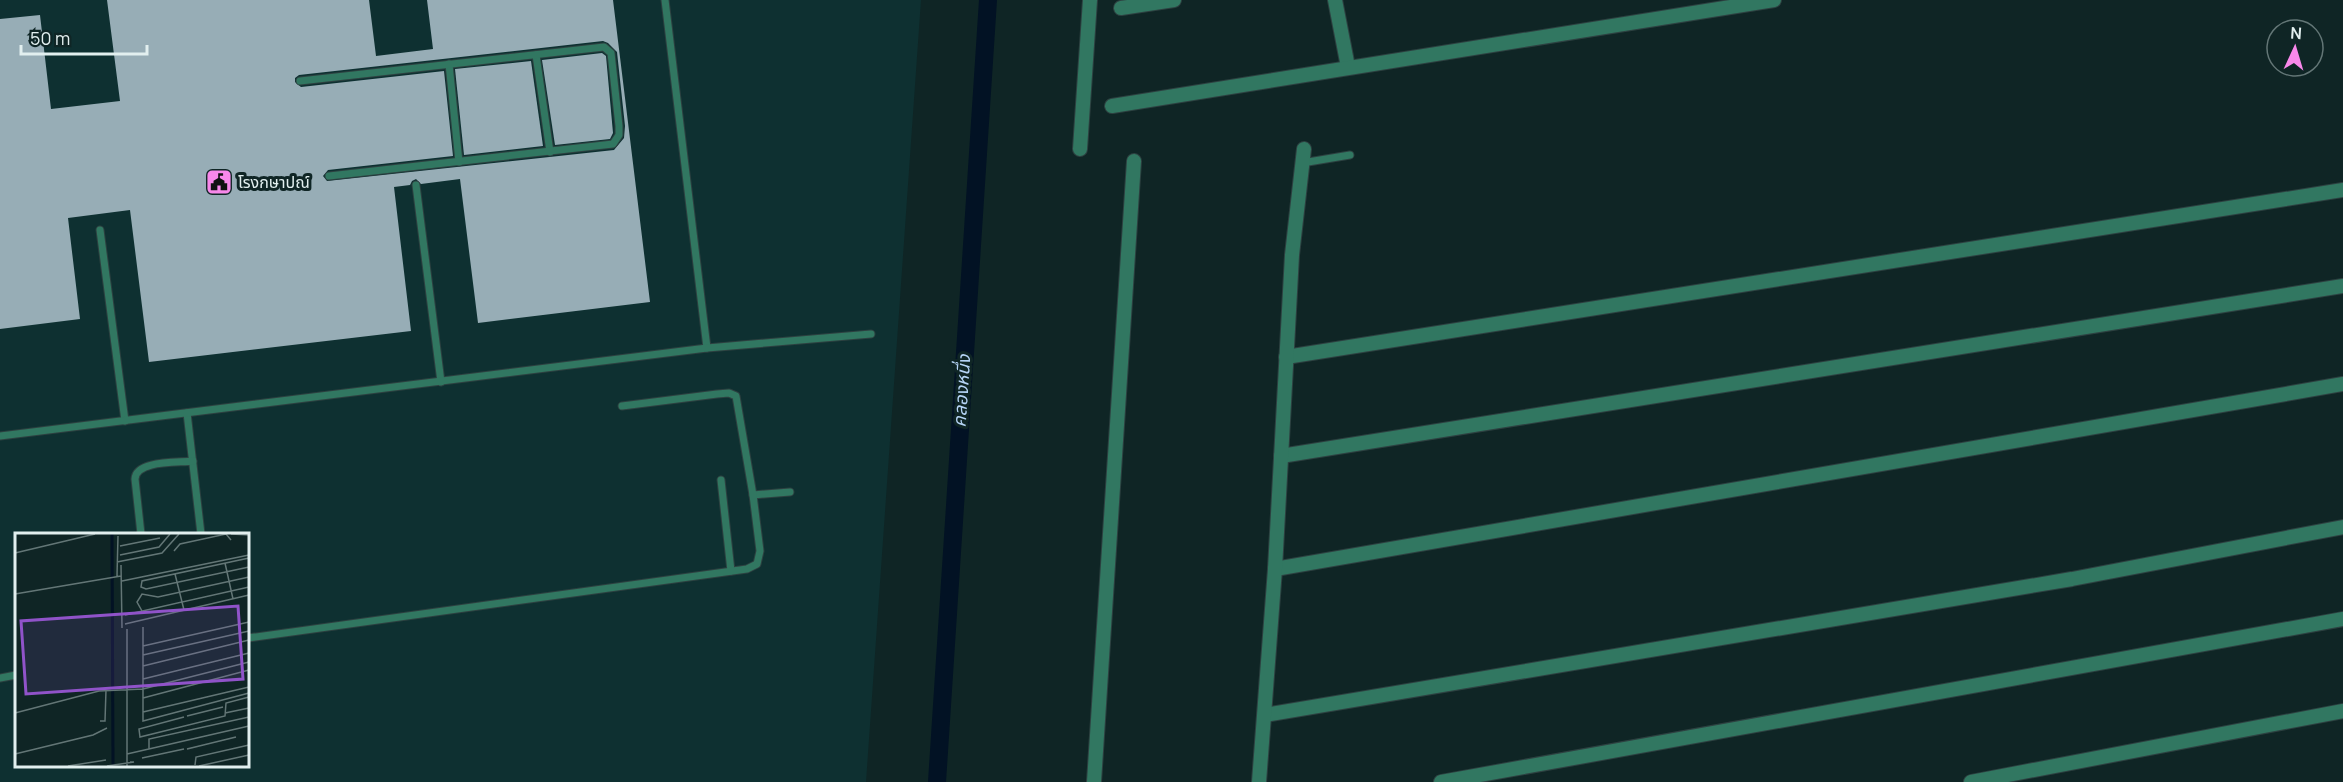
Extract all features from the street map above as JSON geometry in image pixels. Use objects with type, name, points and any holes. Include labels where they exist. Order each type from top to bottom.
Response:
[{"type":"street","points":[[1080,149],[1090,0]]},
{"type":"street","points":[[1121,8],[1174,0]]},
{"type":"street","points":[[1335,0],[1348,67]]},
{"type":"street","points":[[1112,106],[1774,0]]},
{"type":"street","points":[[1259,782],[1275,569],[1292,255],[1303,156]]},
{"type":"street","points":[[1094,782],[1134,161]]},
{"type":"street","points":[[1286,357],[2343,190]]},
{"type":"street","points":[[1281,456],[2343,286]]},
{"type":"street","points":[[1275,569],[2343,384]]},
{"type":"street","points":[[1265,715],[2072,579],[2343,527]]},
{"type":"street","points":[[1441,782],[2343,619]]},
{"type":"street","points":[[1971,782],[2343,711]]},
{"type":"lane","points":[[665,0],[707,348]]},
{"type":"lane","points":[[300,81],[604,46],[611,53],[619,135],[616,141],[607,146],[330,176]]},
{"type":"lane","points":[[536,55],[550,152]]},
{"type":"lane","points":[[449,64],[459,162]]},
{"type":"lane","points":[[1303,156],[1350,155]]},
{"type":"lane","points":[[413,166],[414,175]]},
{"type":"lane","points":[[416,185],[441,381]]},
{"type":"lane","points":[[100,230],[125,421]]},
{"type":"lane","points":[[0,436],[707,348],[871,334]]},
{"type":"lane","points":[[249,638],[747,569],[757,564],[759,559],[753,495],[734,393],[622,406]]},
{"type":"lane","points":[[187,413],[201,533]]},
{"type":"lane","points":[[141,533],[135,479],[137,471],[140,467],[149,465],[193,461]]},
{"type":"lane","points":[[721,480],[731,571]]},
{"type":"lane","points":[[753,495],[790,492]]},
{"type":"lane","points":[[0,678],[15,675]]},
{"type":"shaded area","points":[[0,0],[921,0],[866,782],[0,782]]},
{"type":"building","name":"โรงกษาปณ์","points":[[107,0],[369,0],[376,56],[433,49],[427,0],[613,0],[650,302],[478,323],[460,179],[421,184],[416,179],[410,185],[394,187],[411,331],[149,362],[130,210],[68,218],[80,319],[0,329],[0,19],[40,15],[51,109],[120,101]],"holes":[[[603,41],[617,52],[625,126],[624,138],[614,150],[327,181],[323,176],[328,170],[453,156],[444,71],[301,87],[295,82],[295,78],[299,75]]]},
{"type":"building","points":[[602,53],[606,56],[613,133],[610,139],[555,145],[542,60]]},
{"type":"building","points":[[531,61],[543,146],[464,155],[455,69]]},
{"type":"waterway","name":"คลองหนึ่ง","points":[[937,782],[988,0]]},
{"type":"place","name":"โรงกษาปณ์","points":[[219,182]]}]
